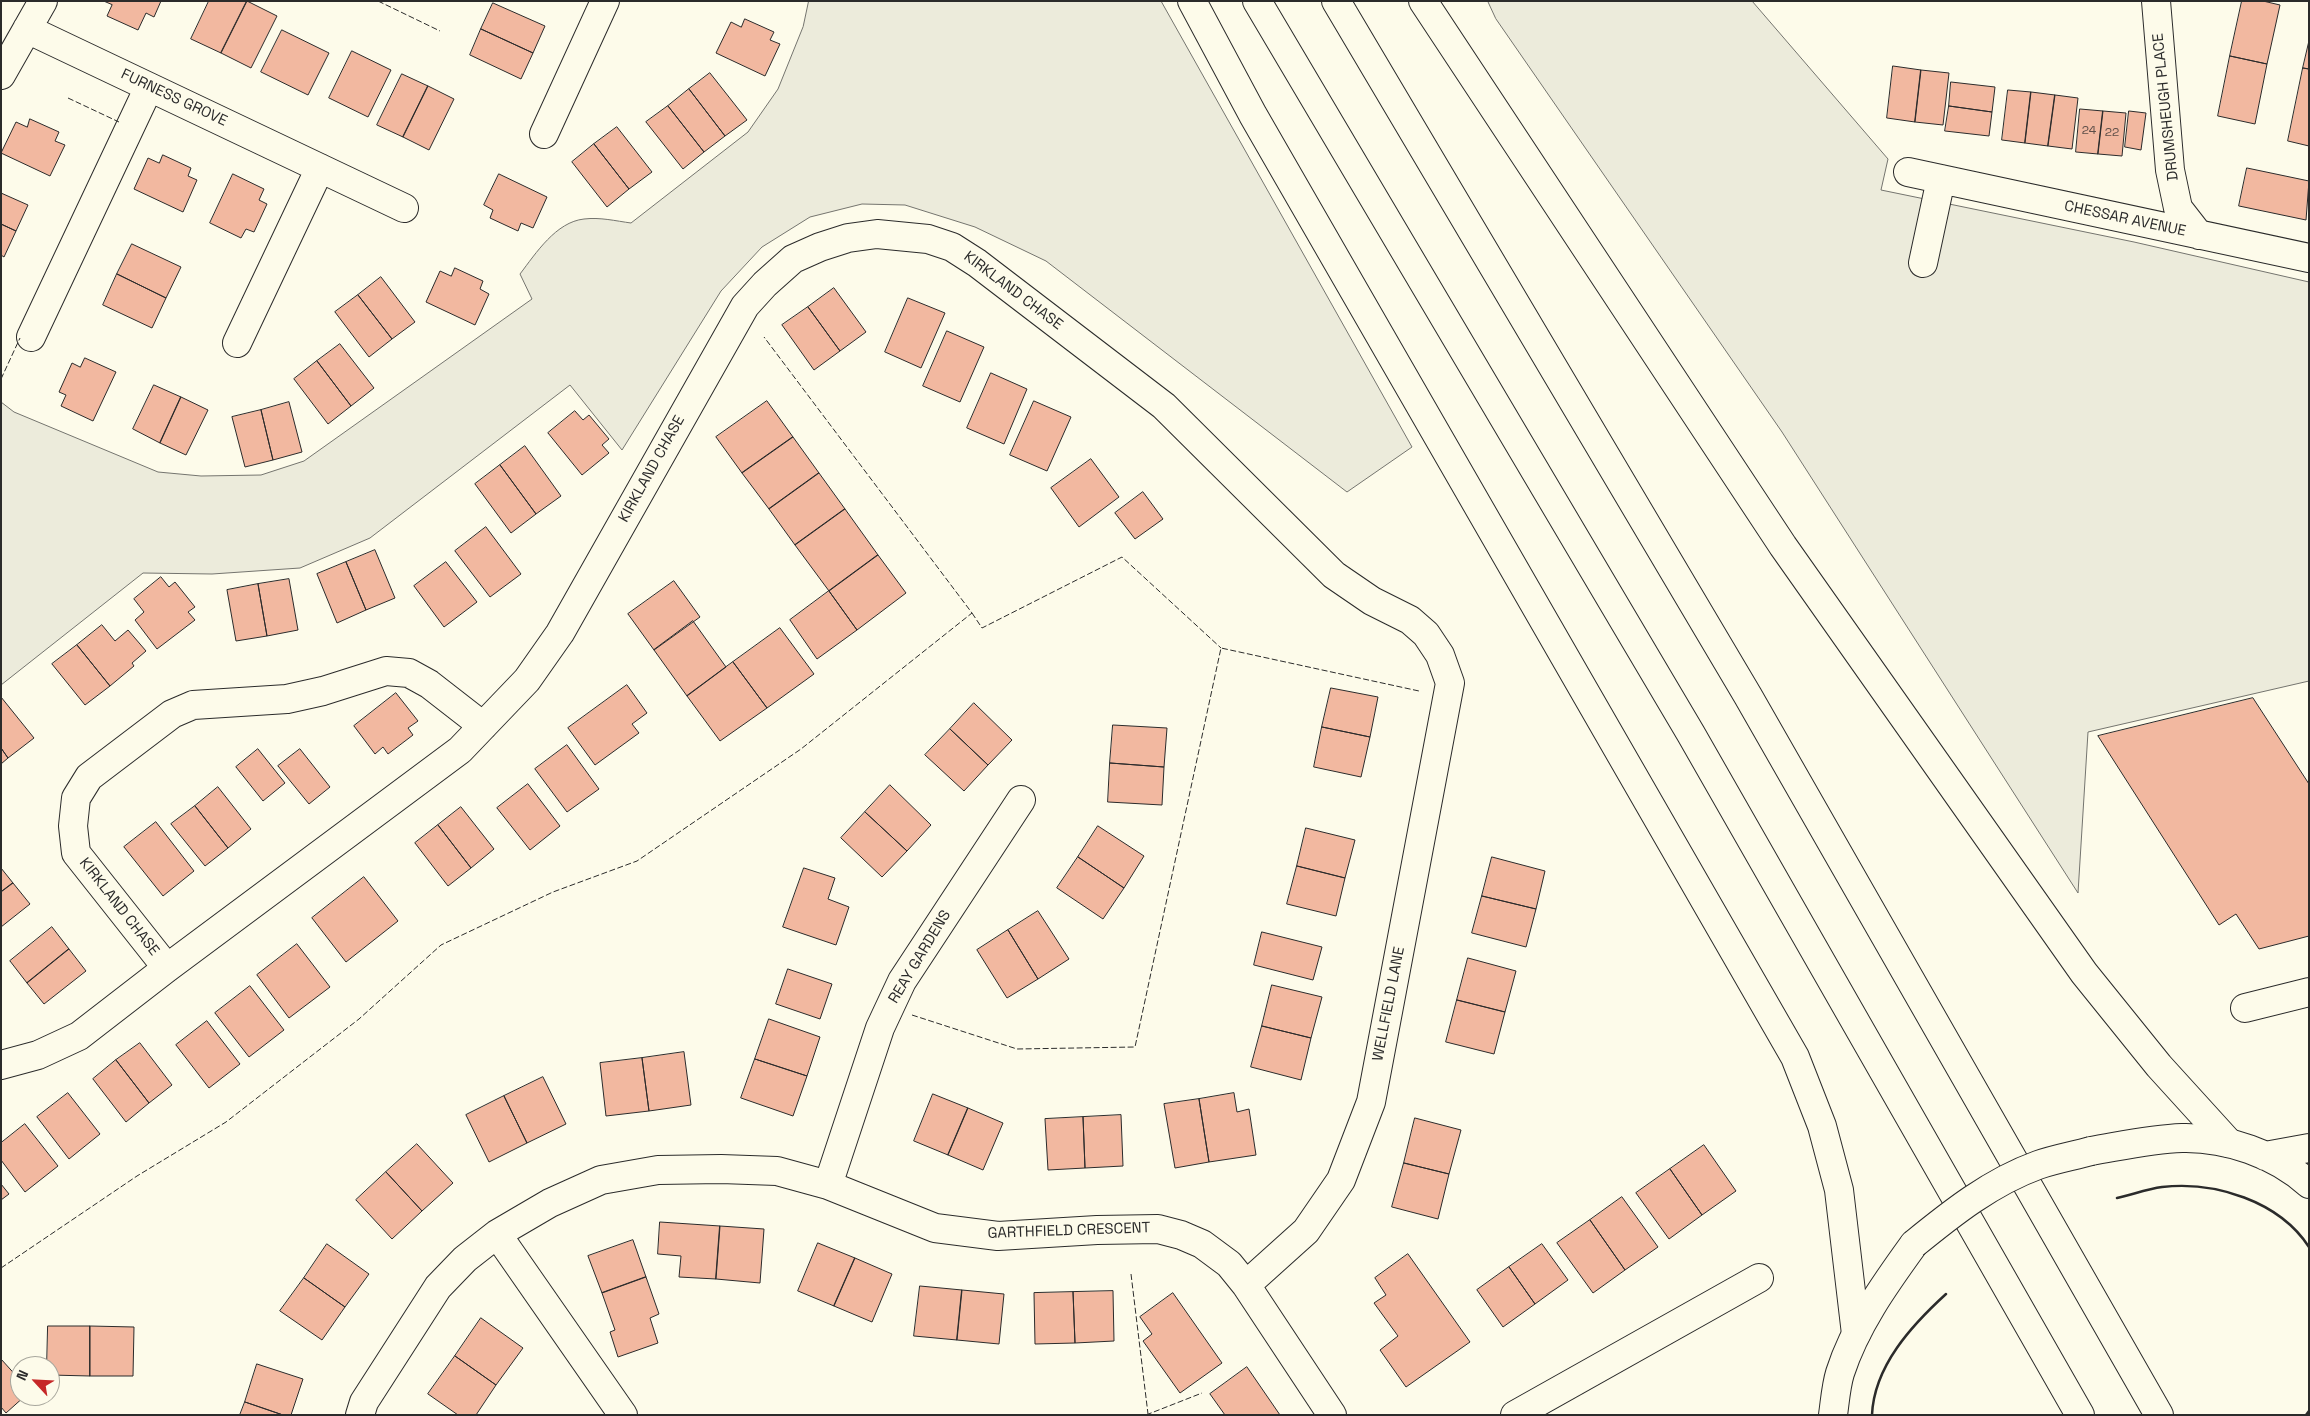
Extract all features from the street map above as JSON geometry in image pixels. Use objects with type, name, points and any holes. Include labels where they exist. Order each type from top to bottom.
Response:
[{"type":"main road","points":[[1,74],[44,1]]},
{"type":"main road","points":[[544,134],[605,1]]},
{"type":"main road","points":[[1192,1],[1258,123],[1795,1057],[1822,1126],[1840,1190],[1856,1334]]},
{"type":"main road","points":[[1257,1],[1690,734],[2080,1415]]},
{"type":"main road","points":[[1336,1],[1743,687],[2159,1415]]},
{"type":"main road","points":[[1423,1],[1817,594],[2084,973],[2159,1066],[2229,1143]]},
{"type":"main road","name":"DRUMSHEUGH PLACE","points":[[2156,1],[2170,170],[2178,208],[2199,235]]},
{"type":"main road","name":"FURNESS GROVE","points":[[27,29],[404,208]]},
{"type":"main road","points":[[31,336],[149,87]]},
{"type":"main road","points":[[237,343],[320,168]]},
{"type":"main road","name":"CHESSAR AVENUE","points":[[1908,172],[2309,258]]},
{"type":"main road","points":[[1922,263],[1941,179]]},
{"type":"main road","name":"KIRKLAND CHASE","points":[[1,1065],[38,1055],[79,1036],[167,968],[460,750],[527,680],[560,633],[745,306],[765,284],[793,259],[820,247],[848,238],[877,234],[904,235],[928,239],[952,247],[977,263],[1164,406],[1334,575],[1372,602],[1410,620],[1426,634],[1440,655],[1450,683]]},
{"type":"main road","name":"KIRKLAND CHASE","points":[[167,968],[76,853],[73,826],[76,798],[89,777],[172,714],[193,705],[287,699],[323,691],[386,671],[409,673],[429,684],[483,726]]},
{"type":"main road","name":"WELLFIELD LANE","points":[[1246,1285],[1306,1231],[1341,1180],[1371,1102],[1450,683]]},
{"type":"main road","name":"REAY GARDENS","points":[[828,1184],[880,1028],[902,981],[1021,800]]},
{"type":"main road","points":[[2245,1008],[2309,992]]},
{"type":"main road","points":[[1814,1415],[1840,1374],[1856,1334],[1882,1288],[1914,1244],[1953,1212],[1989,1188],[2038,1166],[2091,1151],[2136,1143],[2183,1138],[2229,1143],[2265,1156],[2300,1176],[2309,1184]]},
{"type":"main road","points":[[2265,1156],[2309,1148]]},
{"type":"main road","name":"GARTHFIELD CRESCENT","points":[[360,1415],[364,1402],[438,1287],[465,1259],[497,1234],[550,1203],[601,1180],[658,1170],[721,1169],[777,1172],[828,1184],[935,1228],[998,1236],[1097,1230],[1158,1229],[1181,1235],[1202,1244],[1229,1264],[1246,1285],[1332,1415]]},
{"type":"main road","points":[[497,1234],[623,1415]]},
{"type":"main road","points":[[1515,1415],[1759,1278]]},
{"type":"main road","points":[[1833,1415],[1840,1374]]},
{"type":"shaded area","points":[[809,1],[1161,1],[1412,447],[1347,492],[1046,261],[975,227],[905,205],[862,204],[810,217],[762,247],[721,291],[622,450],[570,385],[370,538],[300,568],[212,574],[143,573],[1,685],[1,402],[14,412],[158,472],[201,476],[261,475],[304,461],[532,299],[520,274],[540,248],[564,226],[584,219],[602,219],[631,223],[748,132],[778,89],[803,27]]},
{"type":"shaded area","points":[[1488,1],[1752,1],[1888,159],[1881,190],[2134,242],[2309,282],[2309,681],[2088,732],[2078,893],[1782,432],[1496,19]]},
{"type":"building","points":[[104,1],[161,1],[154,17],[146,13],[138,30],[107,16],[112,5]]},
{"type":"building","points":[[209,1],[247,1],[221,53],[191,39]]},
{"type":"building","points":[[247,1],[277,16],[251,68],[221,53]]},
{"type":"building","points":[[2242,1],[2263,1],[2280,5],[2267,64],[2230,56]]},
{"type":"building","points":[[493,3],[545,26],[533,53],[481,29]]},
{"type":"building","points":[[745,19],[774,32],[770,40],[780,44],[765,76],[716,53],[731,22],[741,27]]},
{"type":"building","points":[[481,29],[533,53],[521,79],[470,55]]},
{"type":"building","points":[[282,30],[329,53],[308,95],[261,72]]},
{"type":"building","points":[[2309,41],[2309,69],[2303,68]]},
{"type":"building","points":[[352,51],[391,70],[368,117],[329,98]]},
{"type":"building","points":[[2230,56],[2267,64],[2255,124],[2218,116]]},
{"type":"building","points":[[1893,66],[1921,70],[1915,122],[1887,118]]},
{"type":"building","points":[[2303,68],[2309,69],[2309,146],[2288,141]]},
{"type":"building","points":[[1921,70],[1949,73],[1943,125],[1915,122]]},
{"type":"building","points":[[710,73],[747,120],[725,136],[689,89]]},
{"type":"building","points":[[402,74],[428,86],[403,137],[377,125]]},
{"type":"building","points":[[1951,82],[1995,87],[1992,112],[1949,106]]},
{"type":"building","points":[[428,86],[454,99],[429,150],[403,137]]},
{"type":"building","points":[[689,89],[725,136],[704,152],[668,106]]},
{"type":"building","points":[[2008,90],[2031,92],[2025,143],[2002,140]]},
{"type":"building","points":[[2031,92],[2055,95],[2048,146],[2025,143]]},
{"type":"building","points":[[2055,95],[2078,98],[2072,149],[2048,146]]},
{"type":"building","points":[[668,106],[704,152],[683,169],[646,122]]},
{"type":"building","points":[[1949,106],[1992,112],[1989,136],[1945,131]]},
{"type":"building","points":[[2080,109],[2103,111],[2098,154],[2076,152]]},
{"type":"building","points":[[2103,111],[2126,113],[2122,156],[2098,154]]},
{"type":"building","points":[[2129,111],[2146,113],[2141,150],[2125,147]]},
{"type":"building","points":[[30,119],[59,132],[55,141],[65,145],[50,176],[1,153],[16,122],[27,127]]},
{"type":"building","points":[[617,127],[652,172],[629,189],[594,144]]},
{"type":"building","points":[[594,144],[629,189],[607,207],[572,162]]},
{"type":"building","points":[[163,155],[191,168],[188,176],[197,180],[183,212],[134,189],[148,158],[159,163]]},
{"type":"building","points":[[2247,168],[2309,181],[2306,220],[2239,206]]},
{"type":"building","points":[[233,174],[264,189],[259,200],[267,204],[254,232],[246,229],[241,238],[210,223]]},
{"type":"building","points":[[499,174],[547,197],[533,228],[521,223],[518,231],[490,218],[493,210],[484,205]]},
{"type":"building","points":[[1,193],[28,205],[16,231],[1,224]]},
{"type":"building","points":[[1,224],[16,231],[4,257],[1,255]]},
{"type":"building","points":[[132,244],[181,267],[166,298],[117,274]]},
{"type":"building","points":[[455,268],[483,281],[480,289],[489,294],[475,325],[426,302],[440,271],[451,276]]},
{"type":"building","points":[[117,274],[166,298],[152,328],[103,305]]},
{"type":"building","points":[[381,277],[415,322],[392,339],[358,295]]},
{"type":"building","points":[[834,288],[866,332],[840,351],[808,307]]},
{"type":"building","points":[[358,295],[392,339],[369,357],[335,312]]},
{"type":"building","points":[[908,298],[945,313],[921,368],[885,352]]},
{"type":"building","points":[[808,307],[840,351],[814,370],[782,325]]},
{"type":"building","points":[[947,331],[984,347],[960,402],[923,386]]},
{"type":"building","points":[[340,344],[374,388],[351,406],[317,361]]},
{"type":"building","points":[[85,358],[116,372],[93,421],[61,406],[66,395],[59,392],[72,363],[80,367]]},
{"type":"building","points":[[317,361],[351,406],[328,424],[294,379]]},
{"type":"building","points":[[991,373],[1027,389],[1004,444],[967,428]]},
{"type":"building","points":[[154,385],[181,397],[160,443],[133,429]]},
{"type":"building","points":[[181,397],[208,410],[186,455],[160,443]]},
{"type":"building","points":[[767,401],[793,437],[742,473],[716,437]]},
{"type":"building","points":[[1034,401],[1071,417],[1047,471],[1010,455]]},
{"type":"building","points":[[289,402],[302,452],[273,460],[261,410]]},
{"type":"building","points":[[261,410],[273,460],[245,467],[232,417]]},
{"type":"building","points":[[575,411],[583,420],[589,415],[609,439],[602,445],[609,453],[582,475],[548,433]]},
{"type":"building","points":[[793,437],[819,473],[769,509],[742,473]]},
{"type":"building","points":[[525,446],[561,496],[536,514],[500,465]]},
{"type":"building","points":[[1091,459],[1119,497],[1079,527],[1051,488]]},
{"type":"building","points":[[500,465],[536,514],[511,533],[475,484]]},
{"type":"building","points":[[819,473],[845,509],[795,545],[769,509]]},
{"type":"building","points":[[1143,492],[1163,519],[1135,539],[1115,513]]},
{"type":"building","points":[[845,509],[878,555],[829,591],[795,545]]},
{"type":"building","points":[[486,527],[521,574],[490,597],[455,551]]},
{"type":"building","points":[[375,550],[395,598],[366,610],[346,562]]},
{"type":"building","points":[[878,555],[906,593],[857,630],[829,591]]},
{"type":"building","points":[[346,562],[366,610],[337,623],[317,574]]},
{"type":"building","points":[[446,562],[477,602],[444,627],[414,586]]},
{"type":"building","points":[[161,577],[169,587],[175,582],[195,607],[188,612],[195,620],[157,649],[135,620],[144,612],[134,599]]},
{"type":"building","points":[[289,579],[298,630],[267,636],[258,584]]},
{"type":"building","points":[[674,581],[700,617],[654,650],[628,614]]},
{"type":"building","points":[[258,584],[267,636],[236,641],[227,590]]},
{"type":"building","points":[[829,591],[857,630],[817,659],[790,620]]},
{"type":"building","points":[[693,621],[726,667],[687,696],[654,650]]},
{"type":"building","points":[[102,625],[115,641],[128,630],[146,651],[132,663],[134,666],[110,686],[77,645]]},
{"type":"building","points":[[780,628],[814,674],[767,708],[733,662]]},
{"type":"building","points":[[77,645],[110,686],[85,705],[52,664]]},
{"type":"building","points":[[733,662],[767,708],[720,741],[687,696]]},
{"type":"building","points":[[627,685],[647,713],[632,724],[639,733],[595,765],[568,728]]},
{"type":"building","points":[[1331,688],[1378,697],[1370,737],[1322,727]]},
{"type":"building","points":[[396,693],[418,721],[408,728],[413,735],[388,754],[383,747],[375,754],[354,726]]},
{"type":"building","points":[[1,697],[34,738],[8,758],[1,748]]},
{"type":"building","points":[[2253,698],[2309,784],[2309,936],[2259,949],[2236,914],[2219,925],[2098,736]]},
{"type":"building","points":[[974,703],[1012,740],[988,765],[950,729]]},
{"type":"building","points":[[1113,725],[1167,728],[1164,767],[1110,763]]},
{"type":"building","points":[[1322,727],[1370,737],[1361,777],[1314,767]]},
{"type":"building","points":[[950,729],[988,765],[964,791],[925,755]]},
{"type":"building","points":[[567,745],[599,789],[567,812],[535,769]]},
{"type":"building","points":[[1,748],[8,758],[1,764]]},
{"type":"building","points":[[258,749],[285,783],[263,801],[236,767]]},
{"type":"building","points":[[300,749],[330,787],[309,804],[278,766]]},
{"type":"building","points":[[1110,763],[1164,767],[1162,805],[1108,802]]},
{"type":"building","points":[[528,784],[560,826],[530,850],[497,808]]},
{"type":"building","points":[[890,785],[931,825],[907,851],[865,812]]},
{"type":"building","points":[[218,787],[251,829],[228,848],[195,806]]},
{"type":"building","points":[[195,806],[228,848],[205,866],[171,824]]},
{"type":"building","points":[[461,807],[494,849],[471,868],[438,825]]},
{"type":"building","points":[[865,812],[907,851],[882,877],[841,838]]},
{"type":"building","points":[[156,822],[194,871],[163,896],[124,847]]},
{"type":"building","points":[[438,825],[471,868],[448,886],[415,843]]},
{"type":"building","points":[[1098,826],[1144,856],[1124,888],[1078,857]]},
{"type":"building","points":[[1306,828],[1355,840],[1345,878],[1297,866]]},
{"type":"building","points":[[1078,857],[1124,888],[1103,919],[1057,888]]},
{"type":"building","points":[[1492,857],[1545,871],[1536,909],[1482,896]]},
{"type":"building","points":[[1297,866],[1345,878],[1336,916],[1287,904]]},
{"type":"building","points":[[1,868],[13,883],[1,892]]},
{"type":"building","points":[[804,868],[835,878],[828,899],[849,907],[836,945],[783,927]]},
{"type":"building","points":[[364,877],[398,921],[346,962],[312,918]]},
{"type":"building","points":[[13,883],[30,904],[1,927],[1,892]]},
{"type":"building","points":[[1482,896],[1536,909],[1526,947],[1472,933]]},
{"type":"building","points":[[1038,911],[1069,959],[1038,979],[1008,930]]},
{"type":"building","points":[[52,927],[69,949],[27,983],[10,961]]},
{"type":"building","points":[[1008,930],[1038,979],[1007,998],[977,950]]},
{"type":"building","points":[[1262,932],[1322,947],[1313,980],[1254,965]]},
{"type":"building","points":[[297,944],[330,987],[289,1018],[257,975]]},
{"type":"building","points":[[69,949],[86,971],[44,1004],[27,983]]},
{"type":"building","points":[[1468,958],[1516,971],[1505,1012],[1457,1000]]},
{"type":"building","points":[[788,969],[832,984],[820,1019],[776,1004]]},
{"type":"building","points":[[1272,985],[1322,997],[1311,1038],[1262,1026]]},
{"type":"building","points":[[250,986],[284,1030],[249,1057],[215,1013]]},
{"type":"building","points":[[1457,1000],[1505,1012],[1494,1054],[1446,1042]]},
{"type":"building","points":[[769,1019],[820,1037],[807,1076],[755,1059]]},
{"type":"building","points":[[207,1021],[240,1064],[209,1088],[176,1045]]},
{"type":"building","points":[[1262,1026],[1311,1038],[1301,1080],[1251,1067]]},
{"type":"building","points":[[140,1043],[172,1085],[149,1103],[116,1060]]},
{"type":"building","points":[[684,1052],[691,1105],[649,1111],[642,1058]]},
{"type":"building","points":[[642,1058],[649,1111],[606,1116],[600,1063]]},
{"type":"building","points":[[755,1059],[807,1076],[793,1116],[741,1098]]},
{"type":"building","points":[[116,1060],[149,1103],[126,1122],[93,1079]]},
{"type":"building","points":[[543,1077],[566,1124],[527,1143],[504,1096]]},
{"type":"building","points":[[68,1093],[100,1134],[69,1159],[37,1117]]},
{"type":"building","points":[[1234,1093],[1237,1112],[1249,1109],[1256,1155],[1209,1162],[1199,1099]]},
{"type":"building","points":[[933,1094],[968,1108],[948,1155],[914,1141]]},
{"type":"building","points":[[504,1096],[527,1143],[489,1162],[466,1115]]},
{"type":"building","points":[[1199,1099],[1209,1162],[1175,1168],[1164,1104]]},
{"type":"building","points":[[968,1108],[1003,1123],[983,1170],[948,1155]]},
{"type":"building","points":[[1121,1115],[1123,1166],[1085,1168],[1083,1117]]},
{"type":"building","points":[[1083,1117],[1085,1168],[1048,1170],[1045,1119]]},
{"type":"building","points":[[1415,1118],[1461,1130],[1449,1174],[1404,1163]]},
{"type":"building","points":[[25,1124],[58,1166],[25,1192],[1,1160],[1,1143]]},
{"type":"building","points":[[417,1144],[453,1183],[422,1211],[386,1172]]},
{"type":"building","points":[[1704,1145],[1736,1191],[1702,1215],[1670,1169]]},
{"type":"building","points":[[1404,1163],[1449,1174],[1438,1219],[1392,1207]]},
{"type":"building","points":[[1670,1169],[1702,1215],[1669,1239],[1636,1193]]},
{"type":"building","points":[[386,1172],[422,1211],[392,1239],[356,1200]]},
{"type":"building","points":[[1,1184],[9,1194],[1,1200]]},
{"type":"building","points":[[1622,1197],[1658,1247],[1625,1270],[1590,1220]]},
{"type":"building","points":[[1590,1220],[1625,1270],[1593,1293],[1557,1243]]},
{"type":"building","points":[[660,1222],[720,1226],[716,1279],[679,1277],[681,1256],[658,1254]]},
{"type":"building","points":[[720,1226],[764,1229],[760,1283],[716,1279]]},
{"type":"building","points":[[633,1240],[646,1277],[602,1293],[588,1256]]},
{"type":"building","points":[[818,1243],[855,1258],[834,1306],[798,1291]]},
{"type":"building","points":[[327,1244],[369,1274],[345,1307],[304,1278]]},
{"type":"building","points":[[1542,1244],[1568,1280],[1535,1304],[1509,1267]]},
{"type":"building","points":[[1408,1254],[1470,1342],[1406,1387],[1380,1350],[1398,1336],[1374,1303],[1386,1295],[1375,1278]]},
{"type":"building","points":[[855,1258],[892,1274],[872,1322],[834,1306]]},
{"type":"building","points":[[1509,1267],[1535,1304],[1503,1327],[1477,1290]]},
{"type":"building","points":[[646,1277],[659,1314],[650,1318],[658,1343],[618,1357],[610,1332],[615,1330],[602,1293]]},
{"type":"building","points":[[304,1278],[345,1307],[322,1340],[280,1311]]},
{"type":"building","points":[[920,1286],[962,1290],[957,1340],[914,1336]]},
{"type":"building","points":[[962,1290],[1004,1294],[999,1344],[957,1340]]},
{"type":"building","points":[[1113,1291],[1114,1341],[1075,1343],[1073,1292]]},
{"type":"building","points":[[1073,1292],[1075,1343],[1035,1344],[1034,1293]]},
{"type":"building","points":[[1173,1293],[1222,1363],[1180,1393],[1143,1341],[1152,1334],[1140,1317]]},
{"type":"building","points":[[481,1318],[523,1348],[496,1385],[455,1356]]},
{"type":"building","points":[[48,1326],[90,1326],[90,1376],[60,1375],[60,1356],[47,1356]]},
{"type":"building","points":[[90,1326],[134,1327],[133,1376],[90,1376]]},
{"type":"building","points":[[455,1356],[496,1385],[476,1415],[458,1415],[428,1394]]},
{"type":"building","points":[[1,1359],[10,1369],[10,1406],[14,1406],[6,1413],[1,1407]]},
{"type":"building","points":[[257,1364],[303,1379],[291,1415],[283,1415],[245,1402]]},
{"type":"building","points":[[1247,1367],[1280,1415],[1225,1415],[1210,1394]]},
{"type":"building","points":[[245,1402],[283,1415],[240,1415]]},
{"type":"fence","points":[[378,1],[440,31]]},
{"type":"fence","points":[[68,98],[119,122]]},
{"type":"fence","points":[[1,1268],[137,1176],[226,1122],[359,1019],[441,945],[553,892],[637,861],[801,749],[972,613],[764,337]]},
{"type":"fence","points":[[1,379],[20,338]]},
{"type":"fence","points":[[972,613],[982,628],[1122,557],[1221,648]]},
{"type":"fence","points":[[912,1015],[1017,1049],[1135,1047],[1221,648],[1419,691]]},
{"type":"fence","points":[[1131,1274],[1148,1414]]},
{"type":"fence","points":[[1146,1415],[1202,1393]]},
{"type":"wall","points":[[2117,1198],[2162,1187],[2203,1187],[2224,1191],[2263,1206],[2281,1217],[2309,1247]]},
{"type":"wall","points":[[1872,1415],[1874,1397],[1887,1363],[1908,1333],[1946,1294]]},
{"type":"wall","points":[[2306,1415],[2309,1411]]}]
